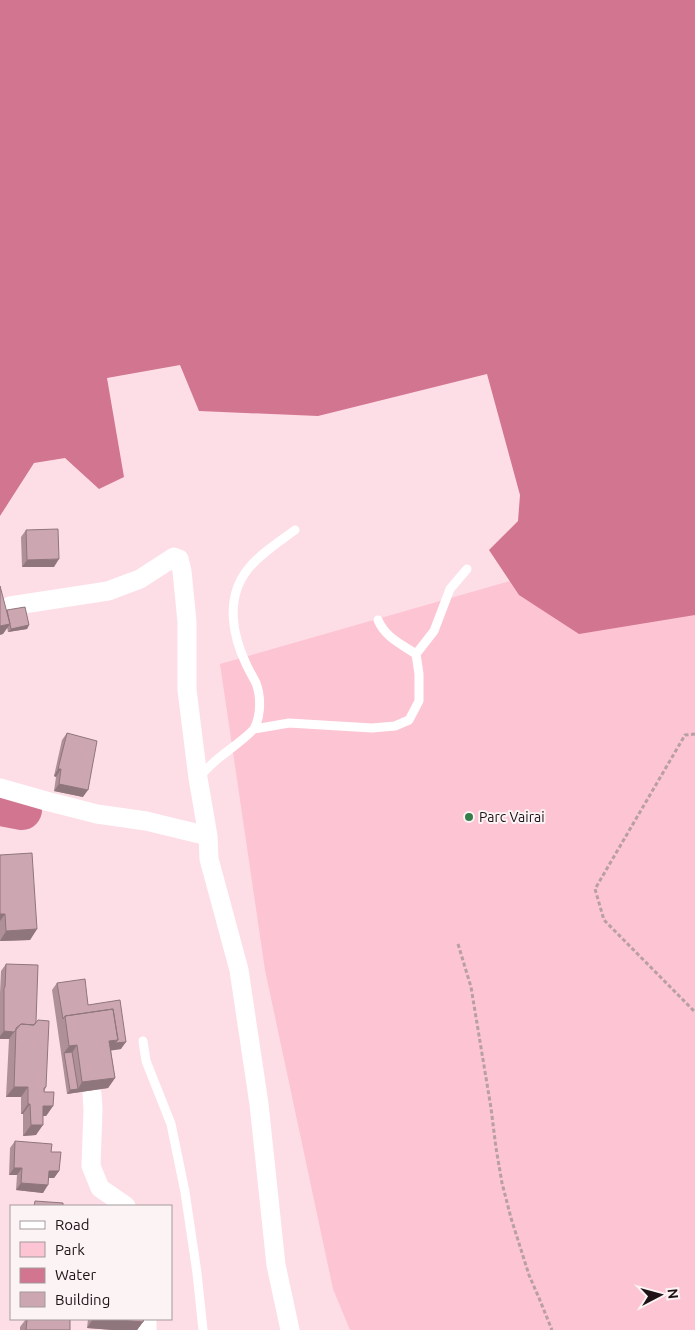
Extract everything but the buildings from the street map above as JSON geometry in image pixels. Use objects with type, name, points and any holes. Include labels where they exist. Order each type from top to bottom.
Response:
[{"type":"street","points":[[10,606],[108,591],[140,579],[174,558],[179,559],[187,622],[186,690],[208,836],[209,859],[240,979],[259,1104],[276,1265],[290,1330]]},
{"type":"street","points":[[0,788],[97,814],[146,822],[208,836]]},
{"type":"street","points":[[92,1094],[91,1166],[100,1188],[125,1205]]},
{"type":"lane","points":[[254,729],[259,713],[260,697],[256,683],[246,665],[238,643],[233,624],[233,604],[238,586],[248,569],[267,551],[295,530]]},
{"type":"lane","points":[[198,778],[254,729],[289,723],[372,728],[395,726],[409,720],[419,701],[419,674],[416,654],[434,631],[450,589],[467,569]]},
{"type":"lane","points":[[378,620],[381,628],[390,638],[416,654]]},
{"type":"lane","points":[[143,1042],[146,1061],[171,1124],[185,1192],[198,1273],[203,1330]]},
{"type":"path","points":[[695,734],[684,735],[595,889],[604,920],[695,1012]]},
{"type":"path","points":[[458,944],[471,987],[502,1183],[529,1275],[552,1330]]},
{"type":"green space","name":"Parc Vairai","points":[[695,528],[695,1330],[350,1330],[333,1289],[265,970],[220,664]]},
{"type":"water","points":[[0,0],[695,0],[695,615],[579,634],[519,595],[489,550],[518,521],[520,495],[487,374],[318,416],[199,411],[180,365],[107,378],[124,477],[99,489],[65,458],[34,463],[0,516]]},
{"type":"waterway","points":[[0,806],[22,810]]},
{"type":"place","name":"Parc Vairai","points":[[469,817]]}]
